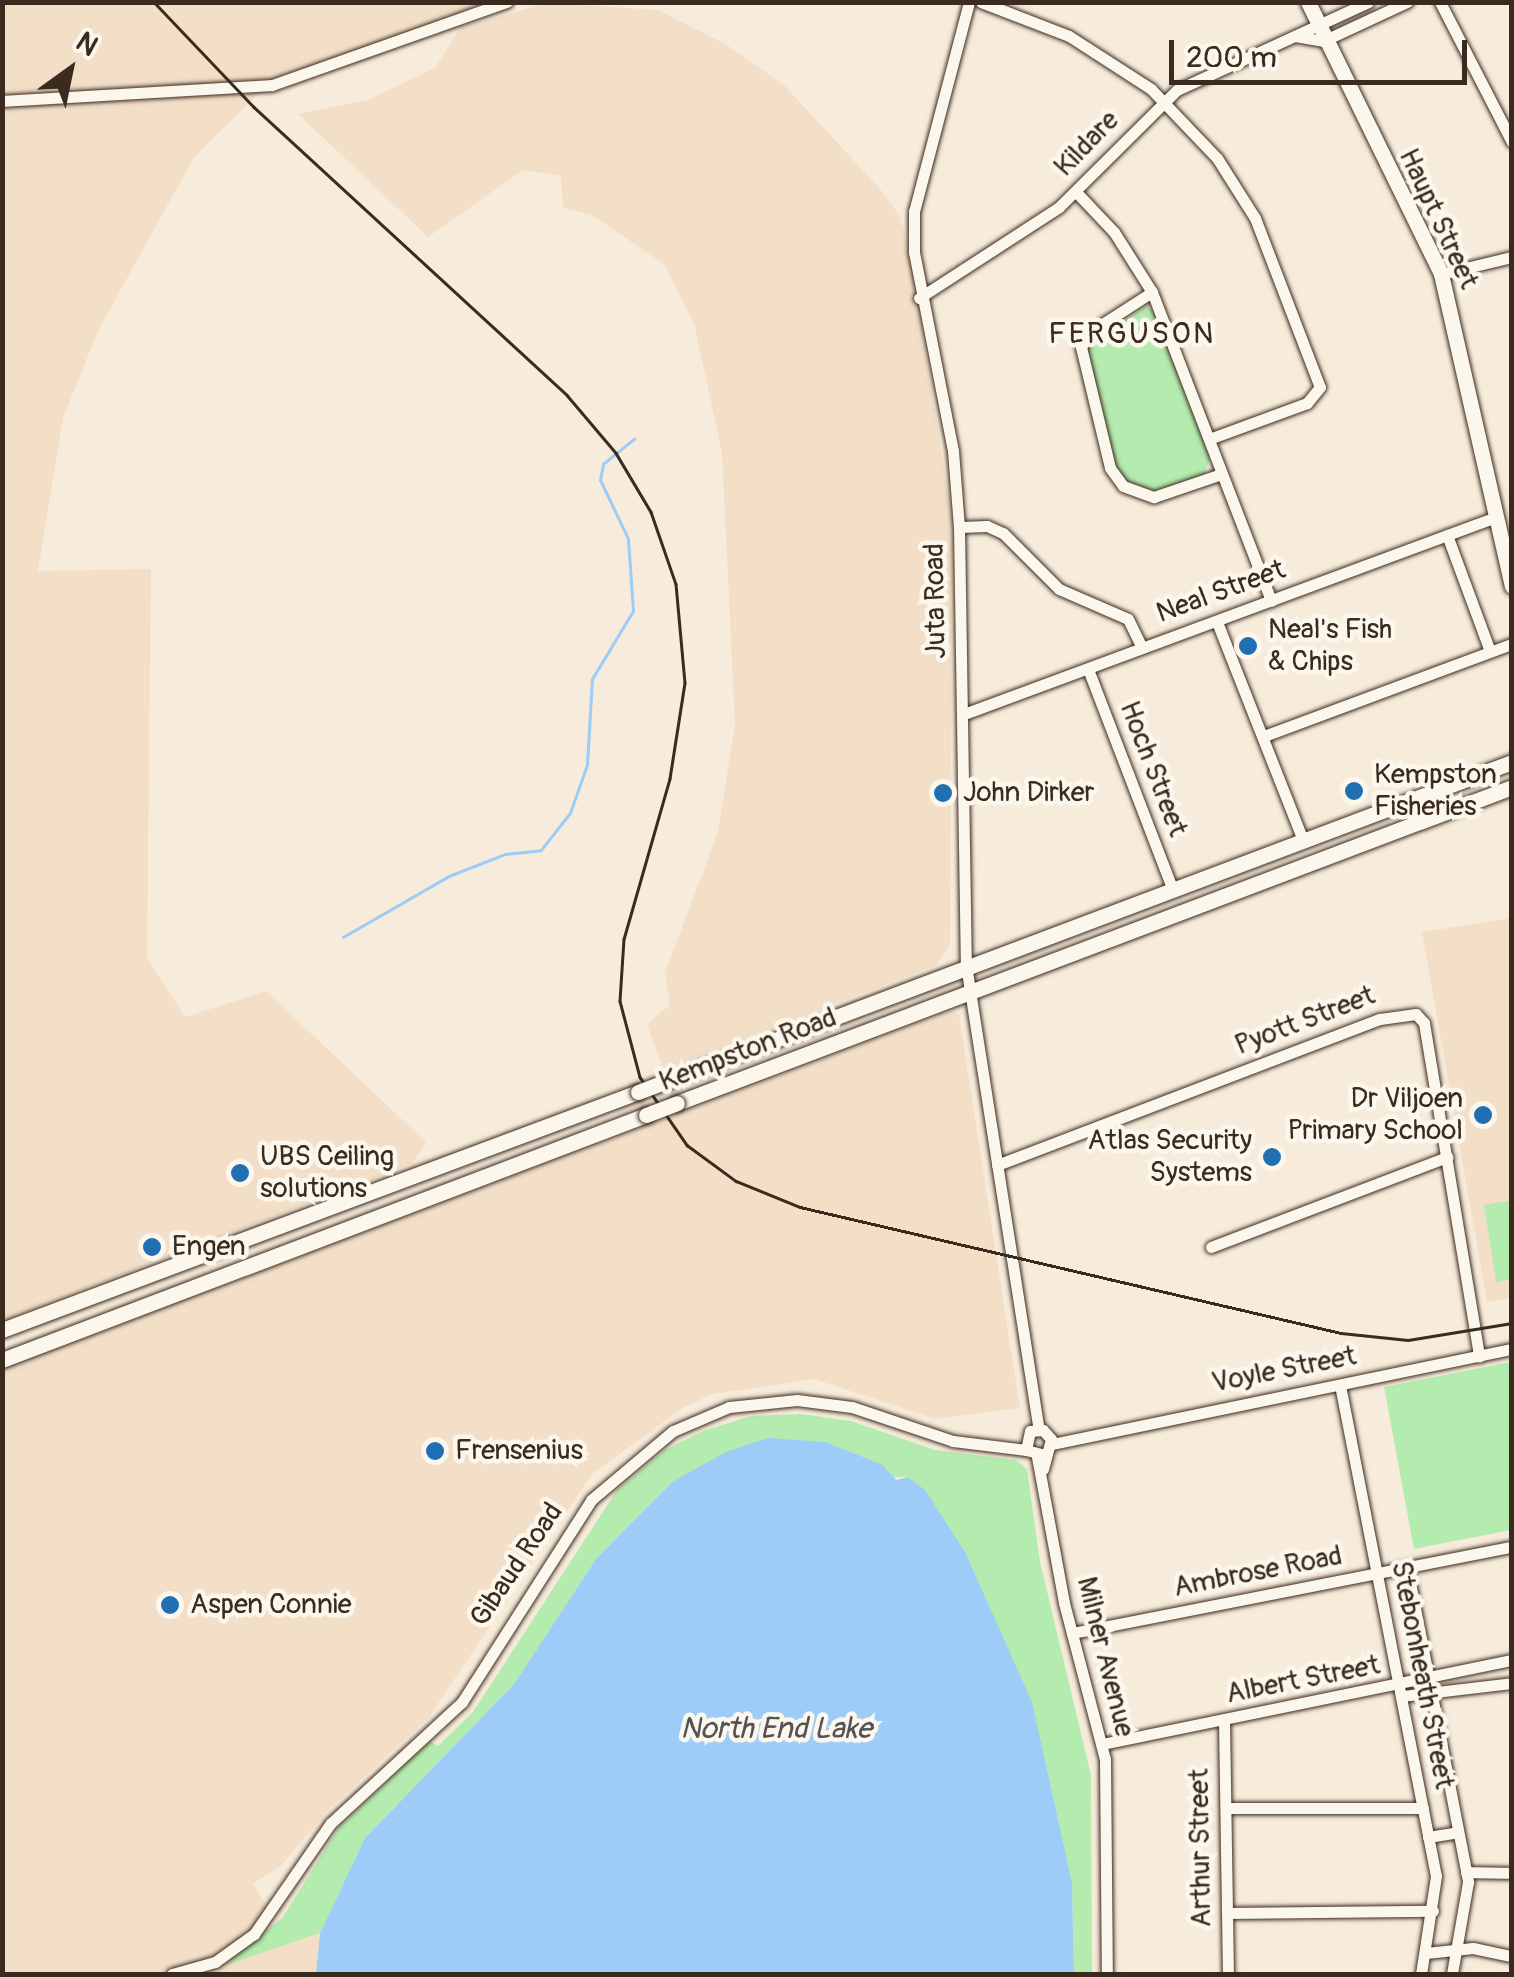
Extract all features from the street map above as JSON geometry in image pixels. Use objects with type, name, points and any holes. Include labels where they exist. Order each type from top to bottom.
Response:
[{"type":"main road","name":"Haupt Street","points":[[1308,2],[1316,26],[1441,274],[1496,517],[1508,548],[1512,586]]},
{"type":"main road","name":"Kempston Road","points":[[2,1330],[1512,762]]},
{"type":"main road","name":"Kempston Road","points":[[2,1360],[1512,786]]},
{"type":"street","points":[[2,100],[237,90],[300,79],[507,2]]},
{"type":"street","name":"Juta Road","points":[[968,2],[914,211],[919,298],[953,451],[959,527],[964,714],[960,868],[970,993]]},
{"type":"street","points":[[980,2],[1068,36],[1164,100],[1217,158],[1255,218],[1319,376],[1318,392],[1307,403],[1208,439]]},
{"type":"street","name":"Kildare","points":[[919,298],[1077,193],[1164,100],[1368,2]]},
{"type":"street","points":[[1295,36],[1324,41],[1406,2]]},
{"type":"street","points":[[1440,2],[1512,142]]},
{"type":"street","points":[[1077,193],[1114,232],[1152,292],[1271,601]]},
{"type":"street","points":[[1441,274],[1512,257]]},
{"type":"street","points":[[1152,292],[1090,332],[1080,347],[1110,468],[1123,486],[1154,496],[1221,474]]},
{"type":"street","name":"Neal Street","points":[[964,714],[1496,517]]},
{"type":"street","points":[[959,527],[987,526],[1003,533],[1059,589],[1128,619],[1142,648]]},
{"type":"street","points":[[1447,534],[1490,650]]},
{"type":"street","points":[[1217,622],[1303,840]]},
{"type":"street","points":[[1264,736],[1512,644]]},
{"type":"street","name":"Hoch Street","points":[[1088,669],[1172,888]]},
{"type":"street","name":"Milner Avenue","points":[[970,993],[1043,1473],[1072,1634],[1102,1744],[1107,1974]]},
{"type":"street","name":"Pyott Street","points":[[997,1164],[1403,1011],[1424,1024],[1479,1356]]},
{"type":"street","points":[[1211,1247],[1447,1157]]},
{"type":"street","name":"Voyle Street","points":[[1038,1443],[1512,1350]]},
{"type":"street","name":"Stebonheath Street","points":[[1340,1384],[1436,1876],[1434,1911],[1421,1974]]},
{"type":"street","name":"Gibaud Road","points":[[172,1974],[215,1962],[254,1934],[331,1823],[462,1702],[591,1500],[673,1431],[730,1406],[796,1400],[852,1407],[952,1441],[1009,1447],[1038,1443]]},
{"type":"street","name":"Ambrose Road","points":[[1072,1634],[1512,1546]]},
{"type":"street","name":"Stebonheath Street","points":[[1407,1567],[1466,1872],[1452,1974]]},
{"type":"street","name":"Albert Street","points":[[1102,1744],[1430,1686],[1512,1660]]},
{"type":"street","name":"Albert Street","points":[[1430,1686],[1457,1694],[1512,1684]]},
{"type":"street","name":"Arthur Street","points":[[1224,1721],[1228,1974]]},
{"type":"street","points":[[1227,1808],[1423,1808]]},
{"type":"street","points":[[1428,1837],[1458,1832]]},
{"type":"street","points":[[1466,1872],[1512,1873]]},
{"type":"street","points":[[1228,1913],[1434,1911]]},
{"type":"street","points":[[1426,1953],[1457,1950],[1512,1956]]},
{"type":"shaded area","points":[[3,3],[488,3],[272,80],[194,157],[98,331],[63,418],[38,571],[151,569],[147,958],[185,1017],[266,991],[426,1142],[413,1163],[3,1320]]},
{"type":"shaded area","points":[[548,3],[658,10],[727,45],[785,86],[880,189],[900,216],[913,268],[952,521],[950,944],[937,965],[663,1069],[647,1024],[670,1005],[665,973],[718,832],[735,724],[722,453],[694,323],[665,265],[592,215],[563,208],[561,176],[523,170],[428,237],[298,114],[368,100],[435,68],[461,27]]},
{"type":"shaded area","name":"Dr Viljoen Primary School","points":[[1511,918],[1511,1298],[1487,1302],[1422,932]]},
{"type":"shaded area","points":[[951,1011],[959,1015],[1020,1408],[935,1419],[814,1379],[713,1394],[684,1407],[592,1474],[429,1717],[328,1810],[281,1866],[253,1884],[269,1910],[228,1953],[167,1974],[3,1974],[3,1369]]},
{"type":"shaded area","points":[[320,1933],[316,1974],[197,1974],[223,1966]]},
{"type":"green space","points":[[1146,306],[1155,312],[1210,458],[1204,475],[1152,492],[1127,482],[1114,465],[1086,346]]},
{"type":"green space","points":[[1511,1200],[1511,1279],[1496,1282],[1484,1205]]},
{"type":"green space","points":[[1511,1362],[1511,1530],[1414,1549],[1384,1387]]},
{"type":"green space","points":[[801,1414],[851,1421],[935,1450],[1016,1460],[1027,1469],[1040,1562],[1091,1775],[1092,1974],[1074,1974],[1072,1883],[924,1490],[908,1477],[672,1482],[596,1559],[514,1684],[365,1838],[320,1933],[223,1966],[283,1917],[339,1827],[430,1741],[438,1746],[473,1712],[617,1490],[665,1450],[703,1431],[751,1416]]},
{"type":"water","name":"North End Lake","points":[[768,1438],[825,1442],[883,1465],[896,1480],[908,1477],[925,1490],[965,1552],[1032,1702],[1072,1883],[1074,1974],[316,1974],[320,1933],[365,1838],[514,1684],[596,1559],[672,1482],[726,1452]]},
{"type":"waterway","points":[[343,937],[449,876],[505,854],[541,850],[570,813],[587,765],[592,679],[633,611],[628,539],[600,480],[603,464],[634,439]]},
{"type":"railway","points":[[154,2],[254,107],[567,395],[616,453],[651,512],[676,584],[685,683],[670,779],[624,939],[620,1001],[640,1077],[687,1145],[736,1181],[800,1207],[1341,1333],[1408,1340],[1512,1323]]},
{"type":"place","name":"Neal's Fish & Chips","points":[[1248,646]]},
{"type":"place","name":"Kempston Fisheries","points":[[1354,791]]},
{"type":"place","name":"John Dirker","points":[[943,793]]},
{"type":"place","name":"Dr Viljoen Primary School","points":[[1483,1115]]},
{"type":"place","name":"Atlas Security Systems","points":[[1272,1157]]},
{"type":"place","name":"UBS Ceiling solutions","points":[[240,1173]]},
{"type":"place","name":"Engen","points":[[152,1247]]},
{"type":"place","name":"Frensenius","points":[[435,1451]]},
{"type":"place","name":"Aspen Connie","points":[[170,1605]]},
{"type":"district","name":"FERGUSON","points":[[1132,334]]}]
